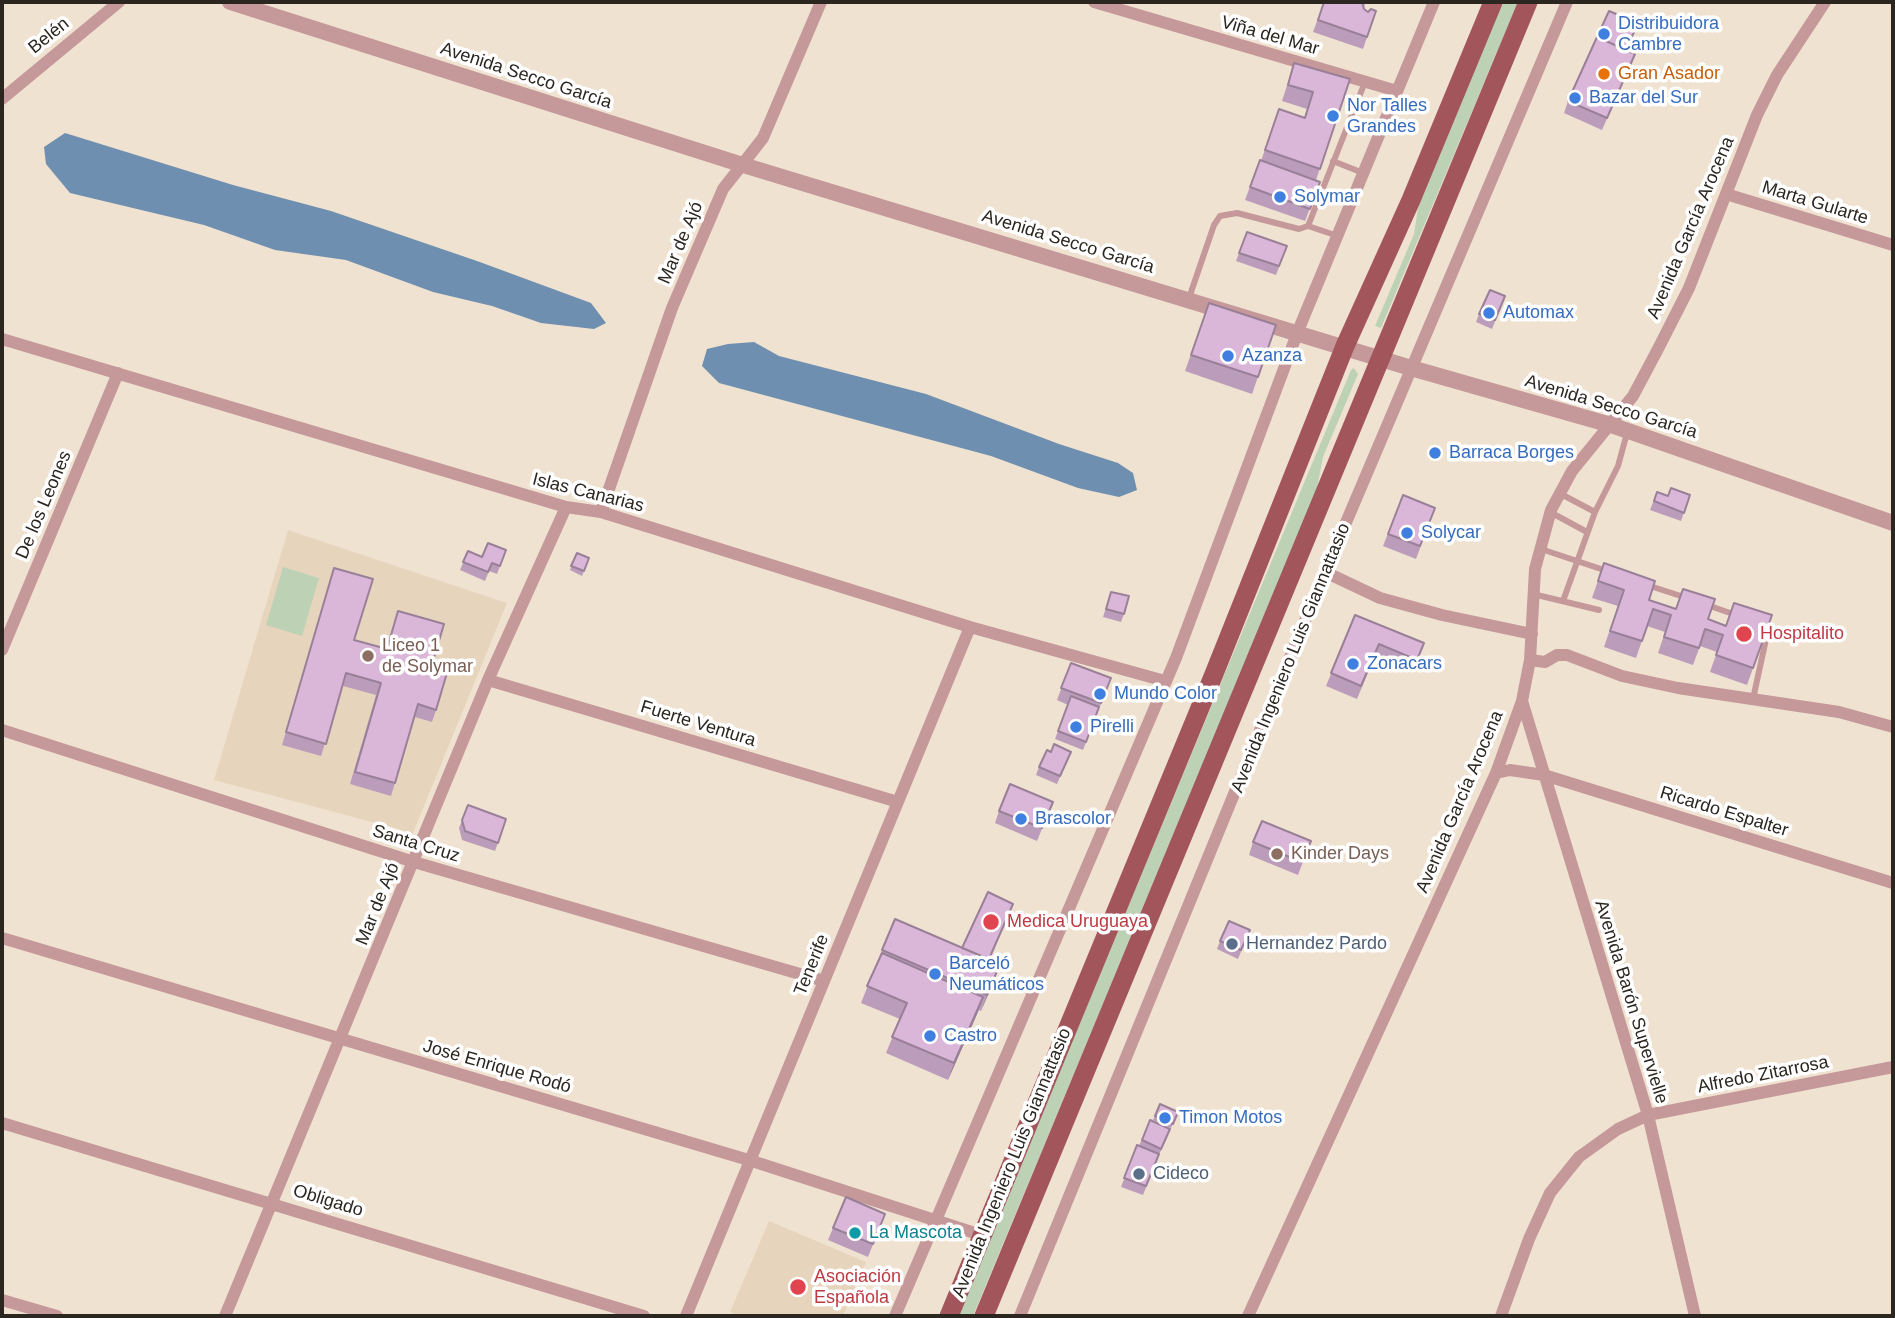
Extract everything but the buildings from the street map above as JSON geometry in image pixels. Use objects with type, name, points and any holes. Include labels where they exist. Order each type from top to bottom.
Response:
[{"type":"main road","name":"Avenida Ingeniero Luis Giannattasio","points":[[949,1316],[1214,674],[1345,346],[1411,200],[1493,2]]},
{"type":"main road","name":"Avenida Ingeniero Luis Giannattasio","points":[[984,1316],[1528,2]]},
{"type":"street","name":"Belén","points":[[2,99],[119,2]]},
{"type":"street","name":"Avenida Secco García","points":[[230,2],[743,165],[1298,331],[1411,368],[1611,425],[1893,523]]},
{"type":"street","name":"Mar de Ajó","points":[[601,512],[672,308],[723,189],[763,138],[821,2]]},
{"type":"street","name":"Viña del Mar","points":[[1094,2],[1397,91]]},
{"type":"street","points":[[895,1316],[933,1220],[1165,681],[1298,331],[1434,2]]},
{"type":"street","name":"Avenida Ingeniero Luis Giannattasio","points":[[1020,1316],[1325,572],[1567,2]]},
{"type":"street","name":"Avenida García Arocena","points":[[1248,1316],[1496,773],[1522,701],[1530,660],[1533,594],[1539,548],[1550,512],[1572,471],[1633,396],[1689,288],[1772,85],[1825,2]]},
{"type":"street","name":"Marta Gularte","points":[[1726,194],[1893,245]]},
{"type":"street","name":"Islas Canarias","points":[[2,339],[566,507],[601,512],[970,627],[1165,681]]},
{"type":"street","name":"De los Leones","points":[[2,650],[118,373]]},
{"type":"street","name":"Mar de Ajó","points":[[225,1316],[488,680],[566,507]]},
{"type":"street","points":[[1325,572],[1380,598],[1442,615],[1532,634]]},
{"type":"street","name":"Tenerife","points":[[685,1316],[752,1160],[970,627]]},
{"type":"street","points":[[1530,660],[1545,662],[1557,655],[1567,655],[1622,676],[1839,712],[1893,727]]},
{"type":"street","name":"Fuerte Ventura","points":[[488,680],[898,802]]},
{"type":"street","name":"Avenida Barón Supervielle","points":[[1522,701],[1648,1115],[1695,1316]]},
{"type":"street","name":"Santa Cruz","points":[[2,730],[414,862],[824,981]]},
{"type":"street","name":"Ricardo Espalter","points":[[1496,773],[1510,770],[1544,775],[1893,883]]},
{"type":"street","name":"José Enrique Rodó","points":[[2,938],[752,1160],[981,1235]]},
{"type":"street","name":"Alfredo Zitarrosa","points":[[1501,1316],[1529,1239],[1550,1193],[1579,1157],[1619,1129],[1648,1115],[1893,1067]]},
{"type":"street","name":"Obligado","points":[[2,1123],[274,1202],[644,1316]]},
{"type":"street","points":[[2,1300],[57,1316]]},
{"type":"lane","points":[[1308,226],[1365,82]]},
{"type":"lane","points":[[1333,161],[1363,173]]},
{"type":"lane","points":[[1189,298],[1220,216],[1237,213],[1299,229],[1308,226],[1338,236]]},
{"type":"lane","points":[[1563,601],[1595,512],[1618,466],[1627,431]]},
{"type":"lane","points":[[1559,493],[1595,512]]},
{"type":"lane","points":[[1550,512],[1587,532]]},
{"type":"lane","points":[[1539,548],[1614,573]]},
{"type":"lane","points":[[1639,582],[1690,599]]},
{"type":"lane","points":[[1533,594],[1599,610]]},
{"type":"lane","points":[[1702,604],[1740,616]]},
{"type":"lane","points":[[1753,621],[1765,625],[1768,629],[1753,699]]},
{"type":"shaded area","name":"Liceo 1 de Solymar","points":[[288,530],[507,603],[413,833],[214,780]]},
{"type":"shaded area","name":"Asociación Española","points":[[769,1221],[866,1262],[843,1316],[739,1316],[730,1312]]},
{"type":"green space","points":[[1502,2],[1518,2],[1381,328],[1375,326],[1414,234],[1418,208]]},
{"type":"green space","points":[[1354,368],[1358,374],[1323,457],[1316,493],[973,1316],[958,1316],[1351,370]]},
{"type":"green space","points":[[283,567],[319,578],[302,636],[266,625]]},
{"type":"water","points":[[65,133],[233,185],[331,211],[477,261],[591,303],[606,323],[594,329],[541,323],[492,306],[433,292],[346,260],[275,250],[204,225],[70,193],[46,164],[44,147]]},
{"type":"water","points":[[754,342],[779,356],[926,394],[1118,463],[1133,473],[1137,490],[1119,497],[1078,488],[991,456],[719,383],[702,366],[707,349]]},
{"type":"place","name":"Distribuidora Cambre","points":[[1604,34]]},
{"type":"place","name":"Gran Asador","points":[[1604,74]]},
{"type":"place","name":"Bazar del Sur","points":[[1575,98]]},
{"type":"place","name":"Nor Talles Grandes","points":[[1333,116]]},
{"type":"place","name":"Solymar","points":[[1280,197]]},
{"type":"place","name":"Automax","points":[[1489,313]]},
{"type":"place","name":"Azanza","points":[[1228,356]]},
{"type":"place","name":"Barraca Borges","points":[[1435,453]]},
{"type":"place","name":"Solycar","points":[[1407,533]]},
{"type":"place","name":"Hospitalito","points":[[1744,634]]},
{"type":"place","name":"Liceo 1 de Solymar","points":[[368,656]]},
{"type":"place","name":"Zonacars","points":[[1353,664]]},
{"type":"place","name":"Mundo Color","points":[[1100,694]]},
{"type":"place","name":"Pirelli","points":[[1076,727]]},
{"type":"place","name":"Brascolor","points":[[1021,819]]},
{"type":"place","name":"Kinder Days","points":[[1277,854]]},
{"type":"place","name":"Medica Uruguaya","points":[[991,922]]},
{"type":"place","name":"Hernandez Pardo","points":[[1232,944]]},
{"type":"place","name":"Barceló Neumáticos","points":[[935,974]]},
{"type":"place","name":"Castro","points":[[930,1036]]},
{"type":"place","name":"Timon Motos","points":[[1165,1118]]},
{"type":"place","name":"Cideco","points":[[1139,1174]]},
{"type":"place","name":"La Mascota","points":[[855,1233]]},
{"type":"place","name":"Asociación Española","points":[[798,1287]]}]
